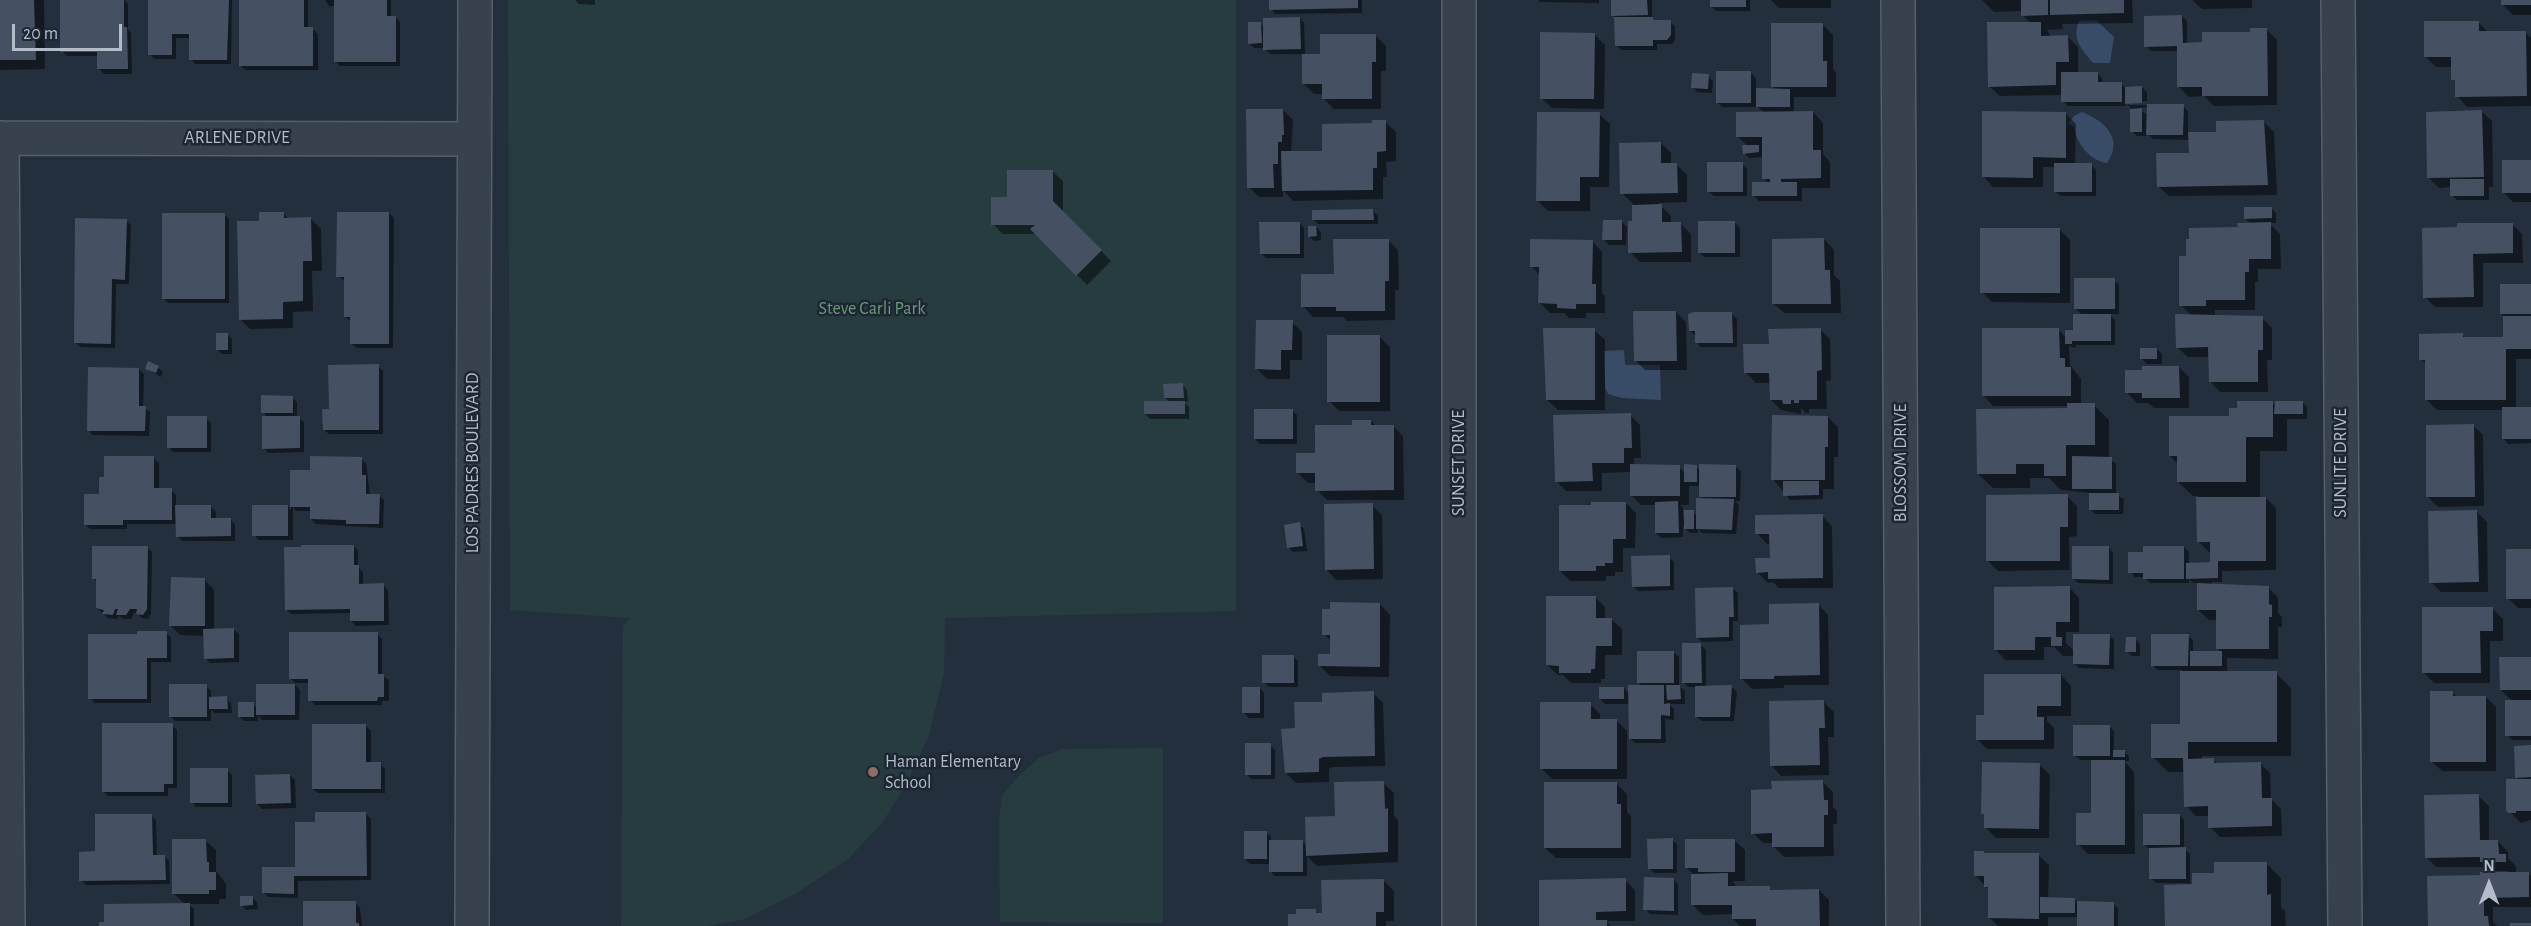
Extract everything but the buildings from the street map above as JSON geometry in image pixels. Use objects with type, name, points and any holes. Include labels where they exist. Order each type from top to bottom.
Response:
[{"type":"street","name":"LOS PADRES BOULEVARD","points":[[472,926],[475,0]]},
{"type":"street","name":"SUNSET DRIVE","points":[[1459,0],[1459,926]]},
{"type":"street","name":"BLOSSOM DRIVE","points":[[1898,0],[1903,926]]},
{"type":"street","name":"SUNLITE DRIVE","points":[[2338,0],[2345,926]]},
{"type":"street","name":"ARLENE DRIVE","points":[[1,138],[474,139]]},
{"type":"street","points":[[1,138],[8,926]]},
{"type":"green space","name":"Steve Carli Park","points":[[508,0],[1236,0],[1236,611],[945,618],[944,673],[929,735],[906,785],[882,823],[847,860],[795,894],[742,920],[708,926],[621,926],[623,626],[630,618],[510,610]]},
{"type":"green space","points":[[1163,748],[1163,923],[1000,922],[999,820],[1002,795],[1019,776],[1039,758],[1062,749]]},
{"type":"water","points":[[2096,20],[2114,37],[2110,63],[2093,63],[2077,39],[2079,21]]},
{"type":"water","points":[[2082,112],[2098,120],[2110,132],[2114,146],[2107,163],[2095,159],[2085,150],[2074,126],[2068,124],[2074,116]]},
{"type":"water","points":[[1624,350],[1625,365],[1660,365],[1661,400],[1622,398],[1608,394],[1605,387],[1604,351]]},
{"type":"place","name":"Haman Elementary School","points":[[873,772]]}]
